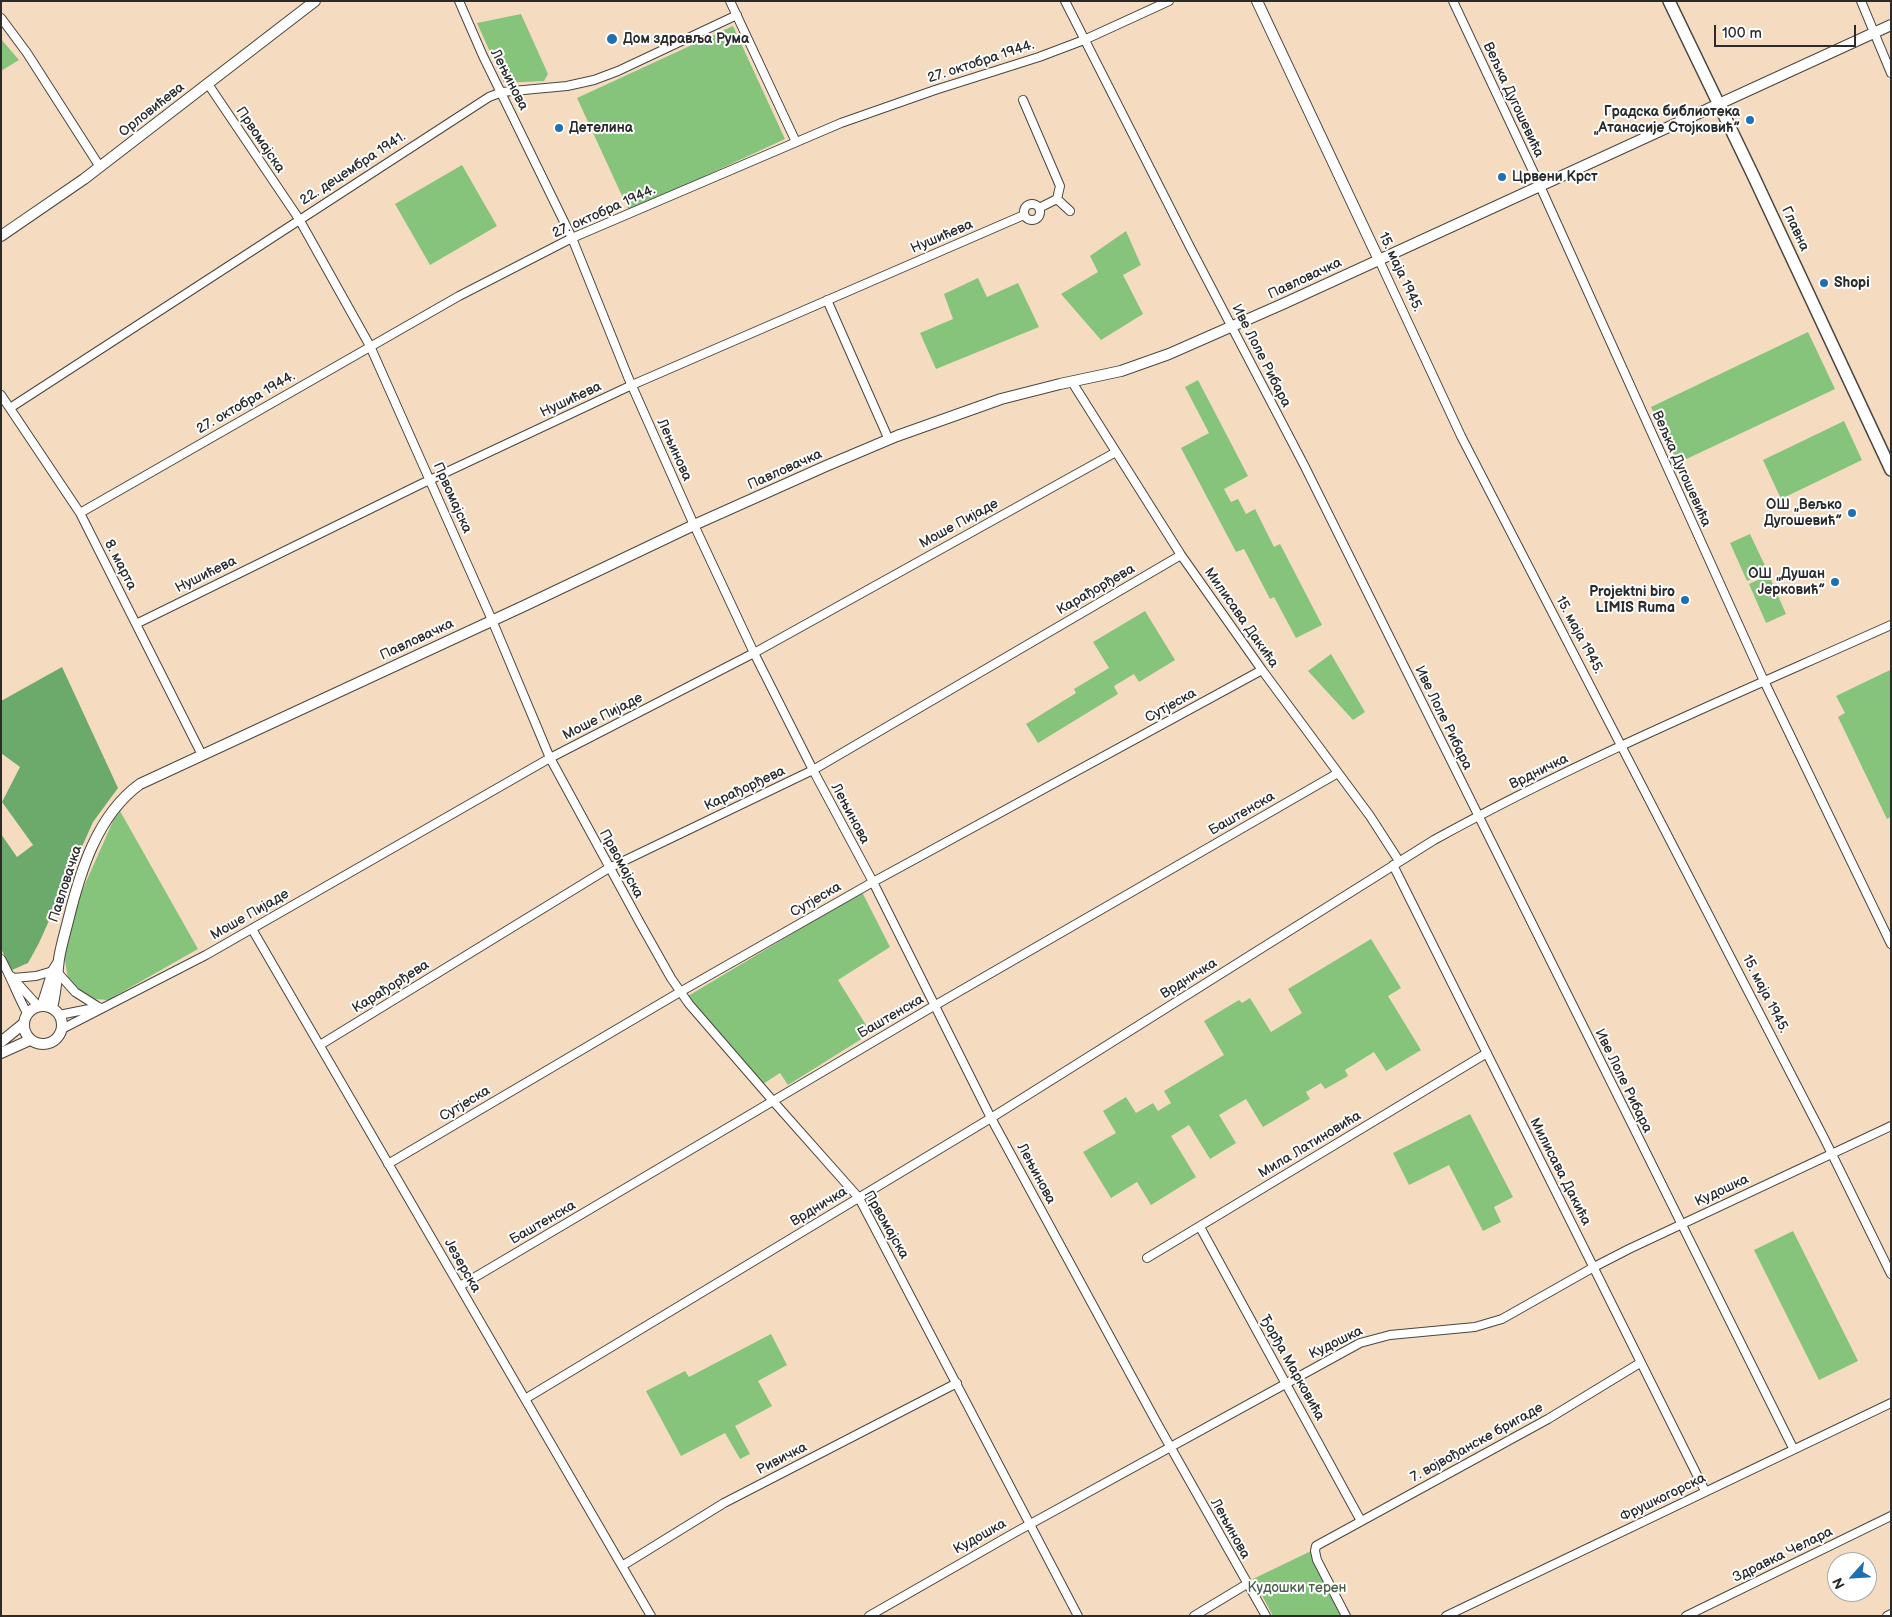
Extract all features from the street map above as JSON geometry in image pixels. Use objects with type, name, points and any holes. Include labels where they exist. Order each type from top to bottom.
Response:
[{"type":"main road","name":"Главна","points":[[1669,1],[1891,470]]},
{"type":"street","name":"Орловићева","points":[[1,236],[100,167],[315,1]]},
{"type":"street","name":"Лењинова","points":[[460,1],[469,27],[572,238],[632,385],[694,525],[754,653],[813,770],[873,882],[991,1118],[1170,1447],[1266,1616]]},
{"type":"street","points":[[730,1],[796,142]]},
{"type":"street","name":"Иве Лоле Рибара","points":[[1065,1],[1304,465],[1793,1448]]},
{"type":"street","name":"27. октобра 1944.","points":[[80,512],[370,346],[460,296],[572,238],[796,142],[882,108],[1039,57],[1084,40],[1169,1]]},
{"type":"street","name":"15. маја 1945.","points":[[1257,1],[1461,436],[1832,1153],[1891,1274]]},
{"type":"street","name":"Вељка Дугошевића","points":[[1453,1],[1540,186],[1764,681],[1891,944]]},
{"type":"street","points":[[1861,1],[1891,73]]},
{"type":"street","name":"22. децембра 1941.","points":[[10,408],[484,100],[502,92],[567,86],[594,80],[618,71],[737,15]]},
{"type":"street","points":[[1,18],[27,53],[100,167]]},
{"type":"street","name":"Павловачка","points":[[62,1029],[62,1022],[56,1011],[57,969],[73,899],[84,866],[97,837],[112,811],[140,784],[694,525],[889,440],[1001,399],[1139,366],[1379,260],[1891,25]]},
{"type":"street","name":"Првомајска","points":[[208,84],[299,219],[370,346],[492,620],[550,758],[609,868],[680,992],[859,1198],[1078,1616]]},
{"type":"street","points":[[1023,100],[1060,186],[1057,199],[1070,210]]},
{"type":"street","name":"Нушићева","points":[[136,624],[430,480],[632,385],[1024,215],[1024,209],[1028,205],[1034,204],[1039,208],[1057,199]]},
{"type":"street","points":[[827,300],[889,440]]},
{"type":"street","name":"Милисава Дакића","points":[[1072,382],[1181,554],[1262,670],[1370,816],[1396,863],[1487,1053],[1705,1491]]},
{"type":"street","name":"8. марта","points":[[1,395],[80,512],[202,755]]},
{"type":"street","name":"Моше Пијаде","points":[[62,1029],[100,1007],[149,986],[550,758],[754,653],[1116,452]]},
{"type":"street","name":"Карађорђева","points":[[320,1045],[609,868],[813,770],[1181,554]]},
{"type":"street","name":"Врдничка","points":[[525,1399],[991,1118],[1396,863],[1478,816],[1622,746],[1891,625]]},
{"type":"street","name":"Сутјеска","points":[[388,1164],[680,992],[873,882],[1262,670]]},
{"type":"street","name":"Баштенска","points":[[460,1286],[935,1006],[1338,773]]},
{"type":"street","name":"Језерска","points":[[252,928],[651,1616]]},
{"type":"street","points":[[1,958],[11,976],[40,1006],[56,1011]]},
{"type":"street","points":[[11,976],[32,977],[57,969],[75,992],[100,1007]]},
{"type":"street","name":"Павловачка","points":[[40,1006],[57,969]]},
{"type":"street","points":[[11,976],[13,987],[27,1013]]},
{"type":"street","points":[[1,1042],[23,1024],[27,1013],[40,1006]]},
{"type":"street","name":"Моше Пијаде","points":[[56,1011],[100,1007]]},
{"type":"street","points":[[23,1024],[25,1033],[30,1040],[40,1045],[52,1042],[62,1029]]},
{"type":"street","points":[[1,1053],[30,1040]]},
{"type":"street","name":"Мила Латиновића","points":[[1147,1258],[1487,1053]]},
{"type":"street","name":"Кудошка","points":[[869,1616],[1029,1524],[1360,1343],[1390,1335],[1467,1329],[1502,1319],[1594,1267],[1891,1126]]},
{"type":"street","name":"Ђорђа Марковића","points":[[1200,1226],[1361,1521]]},
{"type":"street","name":"7. војвођанске бригаде","points":[[1346,1616],[1317,1560],[1316,1546],[1548,1419],[1640,1363]]},
{"type":"street","name":"Ривичка","points":[[622,1566],[724,1503],[957,1383]]},
{"type":"street","name":"Фрушкогорска","points":[[1446,1616],[1891,1402]]},
{"type":"street","name":"Здравка Челара","points":[[1686,1616],[1891,1516]]},
{"type":"street","points":[[1194,1616],[1247,1584]]},
{"type":"street","points":[[1887,1616],[1891,1614]]},
{"type":"green space","points":[[521,14],[548,74],[544,81],[504,83],[477,23]]},
{"type":"green space","points":[[733,26],[785,139],[629,211],[577,98]]},
{"type":"green space","points":[[1,39],[19,60],[1,71]]},
{"type":"green space","points":[[462,165],[497,226],[430,265],[395,204]]},
{"type":"green space","points":[[1126,231],[1141,265],[1123,275],[1143,314],[1101,340],[1061,294],[1098,272],[1090,256]]},
{"type":"green space","points":[[978,278],[987,297],[1018,283],[1039,327],[936,369],[920,333],[953,319],[944,294]]},
{"type":"green space","points":[[1808,332],[1835,389],[1678,463],[1651,407]]},
{"type":"green space","points":[[1198,380],[1248,476],[1224,489],[1231,502],[1238,499],[1246,514],[1255,509],[1274,547],[1280,544],[1322,625],[1296,638],[1274,597],[1270,599],[1244,549],[1236,552],[1181,448],[1209,433],[1185,387]]},
{"type":"green space","points":[[1844,421],[1862,460],[1781,499],[1763,460]]},
{"type":"green space","points":[[1750,534],[1768,572],[1747,581],[1730,543]]},
{"type":"green space","points":[[1769,575],[1786,614],[1766,623],[1749,584]]},
{"type":"green space","points":[[1145,611],[1175,660],[1139,682],[1134,674],[1114,686],[1118,694],[1038,743],[1026,724],[1076,693],[1074,689],[1109,668],[1093,642]]},
{"type":"green space","points":[[1331,654],[1365,712],[1353,720],[1308,671]]},
{"type":"green space","points":[[62,667],[118,788],[93,822],[39,943],[28,963],[12,970],[1,949],[1,834],[17,857],[33,845],[2,802],[20,767],[1,753],[1,701]]},
{"type":"green space","points":[[1890,670],[1891,817],[1887,819],[1838,717],[1845,713],[1836,696]]},
{"type":"green space","points":[[120,811],[198,949],[108,1000],[93,999],[81,993],[68,979],[64,954],[77,902],[114,819]]},
{"type":"green space","points":[[862,892],[890,947],[838,980],[871,1033],[788,1085],[780,1073],[763,1084],[688,996]]},
{"type":"green space","points":[[1371,939],[1401,988],[1388,996],[1421,1050],[1386,1071],[1374,1052],[1345,1070],[1348,1076],[1325,1089],[1321,1083],[1306,1092],[1310,1099],[1263,1127],[1246,1099],[1219,1115],[1236,1143],[1210,1159],[1189,1125],[1171,1136],[1196,1177],[1151,1205],[1137,1182],[1111,1198],[1083,1152],[1116,1133],[1103,1111],[1126,1097],[1136,1113],[1153,1103],[1158,1111],[1171,1103],[1164,1091],[1224,1055],[1204,1021],[1239,1000],[1242,1003],[1250,998],[1271,1032],[1302,1013],[1288,989]]},
{"type":"green space","points":[[1470,1114],[1513,1197],[1494,1207],[1501,1222],[1483,1231],[1449,1165],[1409,1185],[1393,1153]]},
{"type":"green space","points":[[1793,1231],[1858,1361],[1819,1380],[1754,1250]]},
{"type":"green space","points":[[771,1334],[787,1365],[758,1381],[772,1406],[735,1426],[750,1454],[740,1459],[725,1433],[681,1456],[646,1391],[685,1371],[689,1377]]},
{"type":"green space","name":"Кудошки терен","points":[[1311,1551],[1345,1616],[1273,1616],[1253,1579]]},
{"type":"place","name":"Дом здравља Рума","points":[[612,39]]},
{"type":"place","name":"Градска библиотека „Атанасије Стојковић”","points":[[1750,120]]},
{"type":"place","name":"Детелина","points":[[559,128]]},
{"type":"place","name":"Црвени Крст","points":[[1502,177]]},
{"type":"place","name":"Shopi","points":[[1824,283]]},
{"type":"place","name":"ОШ „Вељко Дугошевић”","points":[[1852,513]]},
{"type":"place","name":"ОШ „Душан Јерковић”","points":[[1835,582]]},
{"type":"place","name":"Projektni biro LIMIS Ruma","points":[[1685,600]]}]
